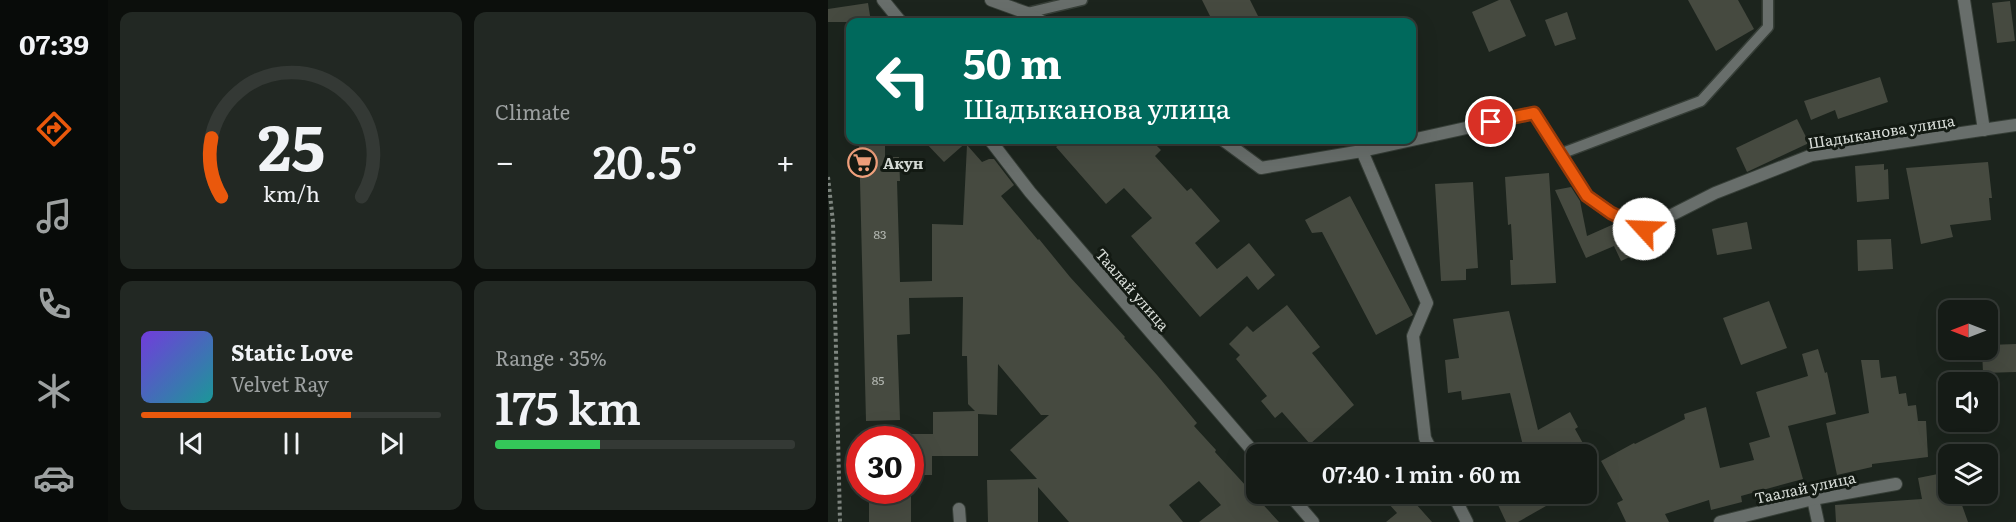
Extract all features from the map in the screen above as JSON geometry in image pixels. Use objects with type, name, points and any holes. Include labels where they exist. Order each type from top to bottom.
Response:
[{"type":"street","points":[[884,0],[898,18]]},
{"type":"street","points":[[991,0],[1035,18]]},
{"type":"street","points":[[1964,0],[1984,130]]},
{"type":"street","name":"Шадыканова улица","points":[[1416,139],[1534,113],[1587,196],[1611,213],[1644,229],[1715,193],[1812,156],[2016,125]]},
{"type":"street","name":"Таалай улица","points":[[993,144],[1030,192],[1247,444]]},
{"type":"street","name":"Шадыканова улица","points":[[1228,144],[1261,168],[1394,144]]},
{"type":"street","points":[[1362,151],[1427,303],[1413,336],[1425,438],[1428,444]]},
{"type":"street","name":"Таалай улица","points":[[1720,522],[1813,499],[1896,484]]},
{"type":"street","points":[[1813,499],[1818,522]]},
{"type":"street","points":[[1298,504],[1313,522]]},
{"type":"street","points":[[1458,504],[1467,522]]},
{"type":"lane","points":[[1027,14],[1082,0]]},
{"type":"lane","points":[[1560,154],[1701,101],[1768,27],[1768,0]]},
{"type":"path","points":[[828,177],[833,222],[840,522]]},
{"type":"building","points":[[1202,0],[1250,0],[1259,18],[1211,18]]},
{"type":"building","points":[[1499,0],[1510,0],[1526,36],[1489,52],[1472,12]]},
{"type":"building","points":[[1688,0],[1738,0],[1754,29],[1716,51]]},
{"type":"building","points":[[2010,1],[2015,41],[1997,43],[1992,3]]},
{"type":"building","points":[[868,3],[870,18],[846,18],[846,22],[828,22],[828,9]]},
{"type":"building","points":[[1567,12],[1576,39],[1555,46],[1545,20]]},
{"type":"building","points":[[1880,77],[1888,102],[1838,119],[1835,110],[1811,120],[1804,101]]},
{"type":"building","points":[[1797,119],[1809,143],[1747,172],[1736,148]]},
{"type":"building","points":[[859,144],[885,144],[885,157],[899,157],[900,181],[897,181],[900,282],[932,281],[932,224],[963,225],[967,145],[982,162],[994,159],[1014,185],[1001,196],[1197,423],[1194,426],[1246,486],[1246,504],[1263,504],[1279,522],[1199,522],[1221,505],[1199,481],[1169,505],[1183,522],[1069,522],[1038,487],[1038,522],[988,522],[987,480],[1037,479],[1010,450],[1049,415],[1041,415],[998,364],[997,415],[978,414],[978,456],[932,456],[932,475],[924,475],[924,434],[933,434],[933,412],[975,411],[968,404],[967,356],[962,356],[963,297],[909,298],[910,334],[897,335],[900,420],[866,421]]},
{"type":"building","points":[[927,144],[964,144],[944,162]]},
{"type":"building","points":[[1060,144],[1155,144],[1161,150],[1155,156],[1187,191],[1191,188],[1220,221],[1195,243],[1217,269],[1249,243],[1275,275],[1258,290],[1247,276],[1200,317],[1131,236],[1152,218],[1124,188],[1106,204],[1056,147]]},
{"type":"building","points":[[1988,162],[1992,198],[1989,198],[1991,220],[1950,225],[1953,237],[1921,244],[1906,168]]},
{"type":"building","points":[[1884,164],[1884,170],[1888,169],[1889,199],[1857,202],[1855,166]]},
{"type":"building","points":[[1549,173],[1556,283],[1511,285],[1510,260],[1513,260],[1511,224],[1508,225],[1505,177]]},
{"type":"building","points":[[1473,182],[1478,268],[1466,269],[1466,280],[1441,281],[1435,184]]},
{"type":"building","points":[[1571,187],[1580,201],[1587,236],[1614,224],[1626,229],[1636,254],[1621,261],[1614,246],[1586,258],[1555,190]]},
{"type":"building","points":[[1350,196],[1413,315],[1376,335],[1322,232],[1312,233],[1305,220]]},
{"type":"building","points":[[1747,222],[1752,249],[1717,255],[1712,229]]},
{"type":"building","points":[[1891,239],[1893,269],[1858,271],[1857,240]]},
{"type":"building","points":[[1769,301],[1787,348],[1741,365],[1723,318]]},
{"type":"building","points":[[1287,305],[1320,347],[1312,353],[1354,405],[1310,444],[1282,412],[1275,418],[1261,401],[1267,396],[1236,359],[1240,355],[1229,344],[1247,326],[1253,332]]},
{"type":"building","points":[[1509,311],[1538,430],[1570,412],[1578,427],[1575,429],[1583,444],[1523,444],[1510,393],[1462,400],[1461,391],[1448,393],[1445,360],[1459,358],[1453,319]]},
{"type":"building","points":[[2016,344],[2016,372],[1983,372],[1982,360],[1998,360],[1998,345]]},
{"type":"building","points":[[1818,349],[1825,373],[1827,372],[1836,414],[1788,426],[1803,479],[1741,496],[1742,502],[1711,510],[1709,500],[1665,514],[1669,522],[1626,522],[1617,503],[1623,500],[1601,461],[1685,419],[1684,414],[1706,407],[1720,468],[1754,460],[1749,443],[1770,437],[1756,392],[1808,376],[1802,354]]},
{"type":"building","points":[[1861,360],[1879,360],[1881,378],[1896,376],[1899,394],[1906,393],[1908,406],[1916,405],[1918,421],[1926,421],[1928,457],[1872,464],[1872,467],[1837,475],[1826,423],[1869,413]]},
{"type":"building","points":[[1938,474],[1938,504],[1962,504],[1968,522],[1836,522],[1835,505],[1922,499],[1918,478]]},
{"type":"building","points":[[869,504],[911,504],[911,522],[869,522]]},
{"type":"building","points":[[1389,504],[1416,504],[1432,522],[1386,522],[1397,513]]},
{"type":"building","points":[[1498,504],[1550,504],[1518,522],[1506,522]]},
{"type":"place","name":"Акун","points":[[862,162]]},
{"type":"route","points":[[1491,122],[1534,113],[1587,196],[1611,213],[1644,229]]}]
